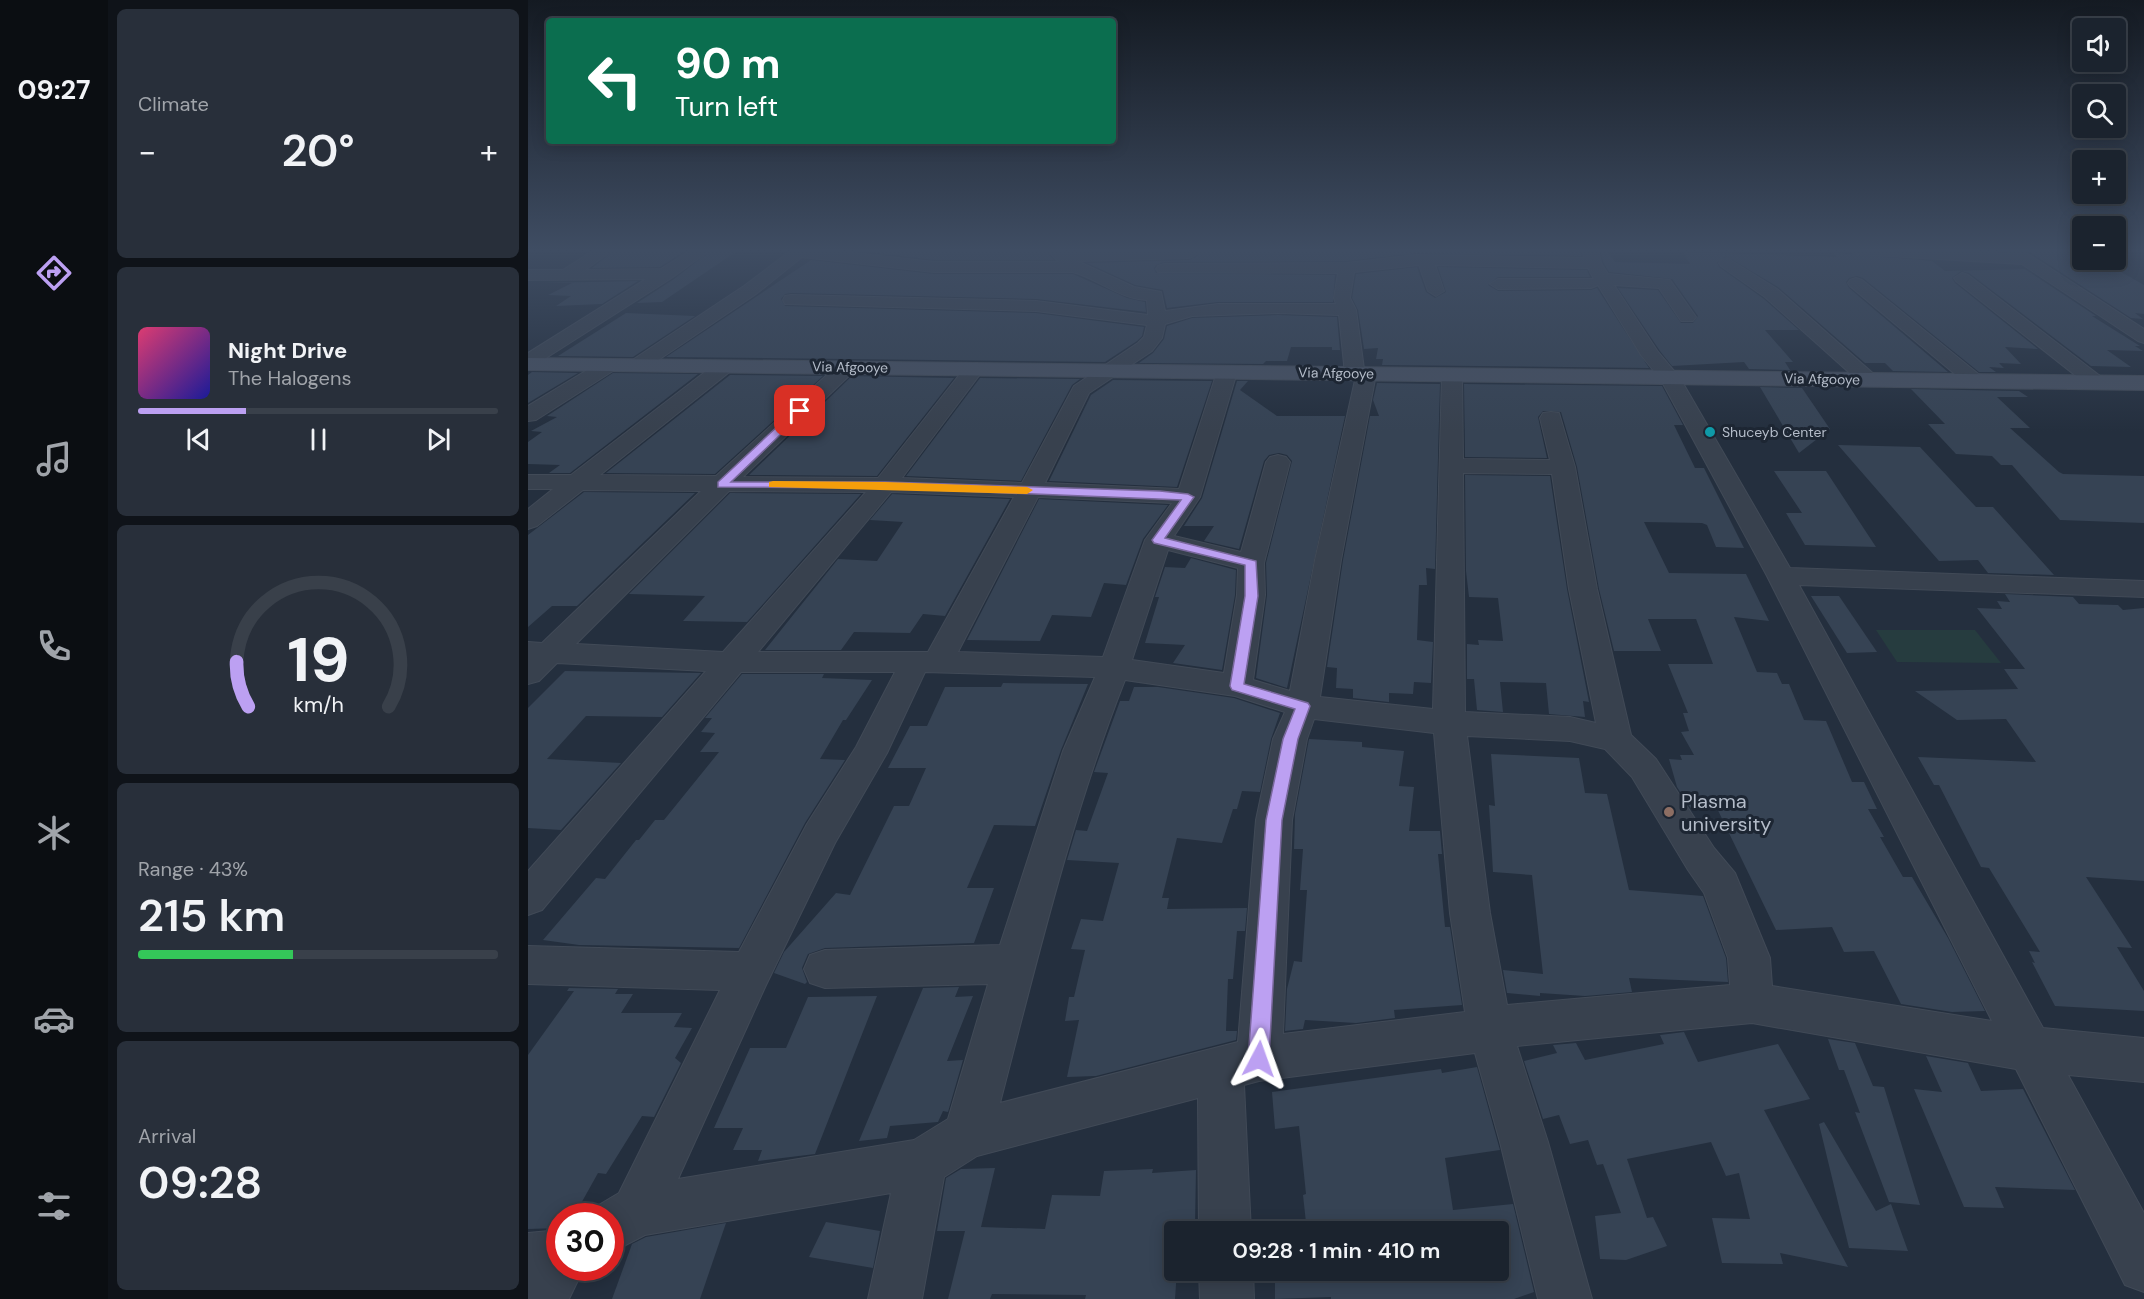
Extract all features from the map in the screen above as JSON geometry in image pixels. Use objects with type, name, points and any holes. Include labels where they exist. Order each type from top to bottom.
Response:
[{"type":"main road","name":"Via Afgooye","points":[[528,362],[847,368],[2144,383]]},
{"type":"street","points":[[528,362],[611,310]]},
{"type":"street","points":[[638,365],[721,310]]},
{"type":"street","points":[[1065,310],[1157,321],[1172,313],[1232,310]]},
{"type":"street","points":[[624,1219],[820,835],[1030,490],[1081,390],[1145,347],[1153,338],[1157,321],[1156,310]]},
{"type":"street","points":[[1226,1221],[1240,1064],[1274,820],[1290,739],[1303,706],[1361,374],[1347,310],[1338,310]]},
{"type":"street","points":[[1622,310],[1651,355],[1670,378],[1781,576],[2144,1266]]},
{"type":"street","points":[[1682,310],[1687,317]]},
{"type":"street","points":[[1790,310],[1869,380]]},
{"type":"street","points":[[1887,310],[1975,381]]},
{"type":"street","points":[[2003,310],[2097,383]]},
{"type":"street","points":[[2102,310],[2144,337]]},
{"type":"street","points":[[528,415],[609,364]]},
{"type":"street","points":[[528,521],[725,366]]},
{"type":"street","points":[[528,674],[539,652],[847,368]]},
{"type":"street","points":[[528,898],[885,485],[974,369]]},
{"type":"street","points":[[967,1136],[1015,964],[1080,751],[1113,668],[1158,540],[1188,497],[1227,372]]},
{"type":"street","points":[[1452,375],[1449,723],[1470,913],[1490,1030],[1524,1142],[1565,1299]]},
{"type":"street","points":[[1551,418],[1563,468],[1583,589],[1616,740]]},
{"type":"street","points":[[1237,686],[1251,596],[1251,563],[1278,462]]},
{"type":"street","points":[[1452,466],[1563,468]]},
{"type":"street","points":[[528,482],[885,485],[1188,497]]},
{"type":"street","points":[[1158,540],[1251,563]]},
{"type":"street","points":[[1781,576],[2144,589]]},
{"type":"street","points":[[539,652],[730,662],[927,662],[1113,668],[1237,686],[1303,706],[1449,723],[1570,729],[1616,740],[1644,768],[1701,859],[1721,885],[1749,958],[1752,1003]]},
{"type":"street","points":[[825,969],[1015,964]]},
{"type":"street","points":[[528,965],[677,971],[751,971]]},
{"type":"street","points":[[624,1219],[922,1163],[967,1136],[1240,1064],[1490,1030],[1505,1026],[1752,1003],[2029,1049],[2144,1060]]},
{"type":"street","points":[[895,1299],[922,1163]]},
{"type":"street","points":[[528,1259],[546,1257]]},
{"type":"street","points":[[540,1299],[550,1281]]},
{"type":"street","points":[[1226,1281],[1227,1299]]},
{"type":"green space","points":[[1876,630],[1975,630],[2001,663],[1897,662]]},
{"type":"building","points":[[737,310],[915,310],[1036,313],[1144,327],[1142,336],[1137,341],[1105,362],[666,357]]},
{"type":"building","points":[[1126,310],[1146,310],[1146,312]]},
{"type":"building","points":[[1358,310],[1611,310],[1649,368],[1382,365],[1383,359],[1376,359],[1378,348],[1364,349]]},
{"type":"building","points":[[1632,310],[1672,310],[1681,323],[1693,323],[1698,316],[1694,310],[1776,310],[1799,330],[1765,330],[1793,362],[1785,362],[1790,370],[1749,369],[1744,362],[1672,366]]},
{"type":"building","points":[[1804,310],[1874,310],[1948,372],[1893,371],[1885,363],[1865,363]]},
{"type":"building","points":[[1902,310],[1988,310],[2038,349],[2005,347],[2021,364],[1999,363],[2004,368],[1989,367],[1996,372],[1979,372]]},
{"type":"building","points":[[2017,310],[2086,310],[2096,316],[2092,316],[2140,346],[2135,346],[2143,351],[2107,350],[2131,367],[2091,366]]},
{"type":"building","points":[[2118,310],[2144,310],[2144,314],[2135,313],[2143,319],[2131,318]]},
{"type":"building","points":[[626,313],[695,316],[633,357],[558,356]]},
{"type":"building","points":[[1278,315],[1337,317],[1340,350],[1332,350],[1332,347],[1291,347],[1287,361],[1266,361],[1263,364],[1139,363],[1153,353],[1164,339],[1167,326],[1192,318]]},
{"type":"building","points":[[532,372],[578,373],[528,403],[528,375]]},
{"type":"building","points":[[613,373],[698,374],[570,473],[549,473],[560,465],[528,464],[528,442],[542,432],[531,431],[557,417],[547,416]]},
{"type":"building","points":[[730,375],[823,376],[715,474],[606,473]]},
{"type":"building","points":[[852,376],[954,378],[877,476],[749,475]]},
{"type":"building","points":[[980,378],[1080,379],[1072,385],[1021,481],[906,476]]},
{"type":"building","points":[[1113,380],[1212,381],[1177,487],[1049,481],[1091,395]]},
{"type":"building","points":[[1237,381],[1248,381],[1240,390],[1277,416],[1345,416],[1287,688],[1256,678],[1267,595],[1266,563],[1292,461],[1287,455],[1279,453],[1269,455],[1264,461],[1239,549],[1204,541],[1214,526],[1184,526],[1202,498]]},
{"type":"building","points":[[1377,383],[1440,384],[1435,569],[1426,568],[1427,585],[1419,585],[1417,640],[1433,642],[1431,683],[1414,682],[1413,694],[1389,693],[1389,702],[1353,698],[1353,689],[1336,688],[1337,668],[1327,667],[1343,560],[1370,416],[1379,416],[1373,400]]},
{"type":"building","points":[[1464,384],[1662,386],[1683,425],[1674,425],[1695,468],[1704,468],[1744,548],[1716,547],[1707,525],[1702,523],[1644,522],[1669,573],[1746,574],[1769,621],[1734,617],[1757,672],[1777,673],[1782,684],[1789,684],[1804,720],[1826,721],[1852,782],[1864,782],[1877,809],[1868,809],[1884,837],[1880,837],[1903,877],[1912,877],[1948,938],[1985,1011],[1952,1012],[1901,1004],[1874,951],[1844,952],[1832,927],[1776,930],[1711,796],[1699,801],[1701,810],[1692,810],[1677,787],[1669,759],[1682,760],[1680,755],[1694,755],[1681,732],[1689,731],[1683,713],[1688,713],[1668,664],[1713,664],[1696,619],[1648,619],[1661,651],[1614,651],[1599,589],[1577,467],[1561,412],[1543,411],[1538,417],[1547,458],[1465,457]]},
{"type":"building","points":[[1760,387],[1802,388],[1830,429],[1799,453]]},
{"type":"building","points":[[1911,389],[2019,391],[2028,397],[1997,397],[2030,428],[2010,428],[2059,472],[2063,474],[2144,476],[2144,523],[2060,520],[2012,465],[2001,465],[1992,456],[1956,454],[1928,424],[1945,424]]},
{"type":"building","points":[[1838,445],[1920,447],[1976,507],[1993,507],[2054,575],[1988,573],[1978,560],[1939,561]]},
{"type":"building","points":[[1774,471],[1826,471],[1876,547],[1805,545],[1786,513],[1802,513]]},
{"type":"building","points":[[1465,475],[1550,476],[1567,589],[1589,702],[1583,701],[1585,717],[1549,714],[1546,683],[1500,682],[1503,712],[1477,710],[1474,679],[1467,679],[1467,644],[1479,645],[1478,640],[1503,641],[1498,598],[1469,597],[1466,571]]},
{"type":"building","points":[[584,492],[695,493],[577,606],[552,606],[528,627],[528,535]]},
{"type":"building","points":[[730,493],[861,494],[747,622],[683,621],[705,596],[629,594]]},
{"type":"building","points":[[892,494],[1010,499],[945,616],[923,614],[910,633],[854,632],[841,650],[765,650],[838,559],[877,561],[903,522],[870,520]]},
{"type":"building","points":[[1039,499],[1168,505],[1143,539],[1126,585],[1104,583],[1091,617],[1052,615],[1040,641],[967,640]]},
{"type":"building","points":[[1191,558],[1236,570],[1235,595],[1222,670],[1173,663],[1185,645],[1145,643],[1159,597],[1155,597],[1165,567],[1185,568]]},
{"type":"building","points":[[2005,594],[2073,597],[2079,604],[2118,605],[2123,610],[2144,608],[2144,881],[2086,877],[2132,948],[2117,947],[2144,991],[2144,1011],[2055,1006],[2032,962],[2035,963],[2029,951],[2040,952],[1989,868],[1981,867],[1939,785],[1934,785],[1918,757],[2036,762],[2006,719],[1957,720],[1915,691],[2018,689],[2004,669],[2025,669],[1977,608],[2002,609],[1997,601],[2010,602]]},
{"type":"building","points":[[1811,596],[1839,596],[1877,652],[1847,653]]},
{"type":"building","points":[[565,671],[701,673],[662,717],[586,716],[547,759],[621,763],[561,830],[528,828],[528,708]]},
{"type":"building","points":[[742,674],[824,674],[822,678],[872,680],[846,720],[843,720],[820,759],[845,760],[805,823],[739,948],[579,945],[543,940],[596,878],[605,879],[655,820],[664,820],[719,752],[700,752],[715,733],[701,732],[712,718],[705,718]]},
{"type":"building","points":[[1003,683],[1088,684],[1061,750],[1035,826],[994,825],[967,888],[994,888],[974,943],[825,948],[808,954],[802,968],[807,982],[805,984],[774,973],[784,952],[836,893],[850,895],[894,806],[909,806],[926,768],[888,768],[910,726],[927,726],[945,687],[1001,687]]},
{"type":"building","points":[[1134,687],[1158,687],[1234,698],[1280,713],[1271,739],[1260,792],[1242,791],[1237,809],[1233,809],[1222,843],[1177,838],[1162,898],[1169,898],[1167,909],[1247,908],[1245,931],[1237,931],[1233,979],[1228,979],[1226,1031],[1237,1031],[1236,1040],[1096,1076],[1067,1077],[1079,1020],[1065,1021],[1069,997],[1074,997],[1085,950],[1071,949],[1081,919],[1103,921],[1119,863],[1067,860],[1076,830],[1087,831],[1108,773],[1094,772],[1120,701],[1129,701]]},
{"type":"building","points":[[1309,739],[1362,742],[1362,747],[1404,751],[1399,786],[1414,787],[1409,831],[1440,831],[1442,854],[1438,854],[1445,927],[1450,927],[1462,1005],[1394,1010],[1395,1018],[1356,1023],[1305,1020],[1303,1029],[1285,1031],[1287,989],[1294,961],[1302,962],[1307,890],[1300,890],[1303,849],[1294,849],[1295,814]]},
{"type":"building","points":[[1491,754],[1579,758],[1585,793],[1607,794],[1629,890],[1703,896],[1726,958],[1728,982],[1629,978],[1632,992],[1585,996],[1507,993],[1503,970],[1543,974],[1532,875],[1493,872],[1489,805],[1495,806]]},
{"type":"building","points":[[959,987],[955,997],[973,996],[947,1061],[963,1060],[948,1112],[943,1111],[938,1122],[890,1126],[887,1138],[859,1141],[923,988]]},
{"type":"building","points":[[569,988],[618,989],[615,994],[633,994],[621,1013],[682,1013],[674,1027],[692,1028],[675,1058],[681,1063],[654,1117],[642,1116],[606,1174],[598,1173],[581,1203],[546,1203],[546,1228],[528,1229],[528,1055],[574,991],[567,991]]},
{"type":"building","points":[[877,996],[815,1154],[758,1161],[762,1150],[733,1150],[743,1128],[714,1128],[750,1048],[786,1048],[808,997]]},
{"type":"building","points":[[1684,1032],[1698,1062],[1778,1044],[1810,1099],[1764,1110],[1848,1267],[1780,1253],[1783,1264],[1722,1263],[1712,1218],[1750,1219],[1739,1173],[1726,1176],[1711,1142],[1627,1159],[1647,1218],[1653,1217],[1667,1246],[1626,1260],[1600,1259],[1595,1216],[1621,1213],[1603,1164],[1597,1165],[1588,1140],[1570,1144],[1559,1115],[1543,1119],[1524,1061],[1557,1053],[1553,1045],[1576,1043],[1585,1060],[1664,1044],[1660,1035]]},
{"type":"building","points":[[1828,1039],[1855,1043],[1873,1086],[1884,1087],[1920,1205],[1889,1202],[1855,1112],[1860,1113],[1844,1070],[1839,1070]]},
{"type":"building","points":[[1926,1056],[1968,1063],[1981,1091],[2023,1089],[2075,1190],[1995,1187],[2004,1208],[1964,1207],[1914,1089],[1942,1092]]},
{"type":"building","points":[[1477,1067],[1500,1150],[1445,1158],[1453,1210],[1513,1204],[1534,1292],[1514,1299],[1331,1299],[1331,1297],[1275,1299],[1275,1281],[1509,1281],[1509,1221],[1306,1221],[1303,1195],[1306,1194],[1299,1126],[1275,1129],[1272,1092],[1441,1069],[1442,1073]]},
{"type":"building","points":[[1824,1122],[1876,1211],[1891,1204],[1908,1251],[1849,1248],[1819,1124]]},
{"type":"building","points":[[995,1168],[981,1227],[1045,1229],[1052,1195],[1100,1196],[1104,1171],[1153,1169],[1152,1173],[1196,1170],[1195,1221],[1164,1221],[1164,1281],[1176,1281],[1175,1299],[1085,1299],[1086,1295],[992,1294],[990,1299],[948,1299],[965,1231],[937,1231],[946,1178],[961,1169]]},
{"type":"building","points":[[826,1222],[880,1231],[873,1268],[809,1257]]},
{"type":"building","points":[[726,1223],[700,1299],[612,1299],[619,1281],[624,1281],[624,1266],[632,1244],[646,1237]]},
{"type":"slow traffic","points":[[773,485],[885,485],[1027,490]]},
{"type":"place","name":"Shuceyb Center","points":[[1710,432]]},
{"type":"place","name":"Plasma university","points":[[1669,812]]},
{"type":"route","points":[[800,411],[721,485],[885,485],[1160,494],[1188,497],[1158,540],[1251,563],[1251,596],[1237,686],[1303,706],[1290,739],[1274,820],[1259,1059]]}]
